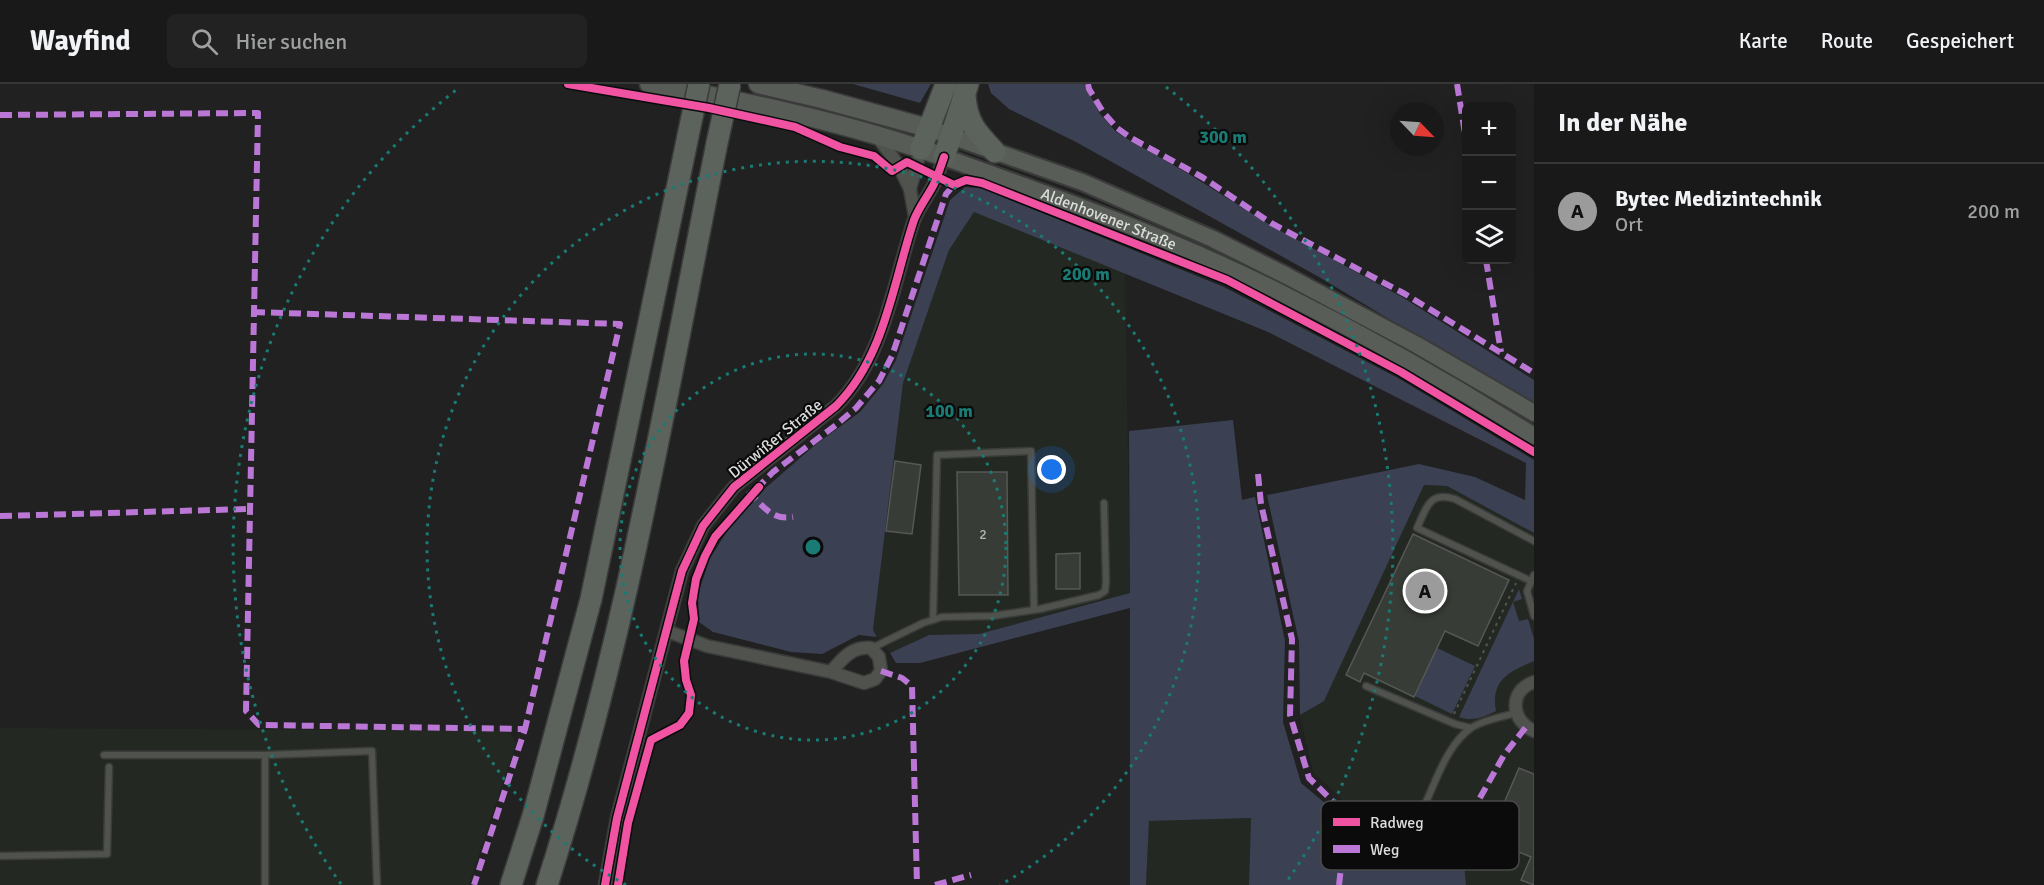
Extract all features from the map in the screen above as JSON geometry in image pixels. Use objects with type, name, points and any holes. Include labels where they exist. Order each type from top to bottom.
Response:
[{"type":"highway","points":[[511,885],[533,816],[591,598],[699,84]]},
{"type":"highway","points":[[547,885],[566,827],[623,609],[730,84]]},
{"type":"highway","points":[[921,149],[928,128],[960,87]]},
{"type":"highway","points":[[944,158],[960,87]]},
{"type":"highway","points":[[960,87],[970,122],[995,152]]},
{"type":"main road","name":"Aldenhovener Straße","points":[[649,84],[710,95],[877,135],[1075,204],[1166,241],[1280,292],[1408,361],[1534,436]]},
{"type":"main road","name":"Aldenhovener Straße","points":[[758,84],[928,128],[1082,182],[1213,239],[1417,345],[1534,413]]},
{"type":"street","name":"Dürwißer Straße","points":[[877,135],[899,166],[910,189],[915,217]]},
{"type":"street","name":"Dürwißer Straße","points":[[910,189],[921,149]]},
{"type":"street","name":"Dürwißer Straße","points":[[605,885],[617,818],[682,571],[691,549],[703,526],[719,504],[740,482],[847,395],[875,348],[915,217],[935,183],[944,158]]},
{"type":"street","points":[[666,631],[707,646],[831,672],[864,683],[875,679],[881,671],[879,657],[871,648],[860,647],[844,656],[831,672]]},
{"type":"street","points":[[1534,682],[1522,689],[1517,696],[1516,713],[1520,721],[1534,731]]},
{"type":"lane","points":[[933,620],[937,455],[1032,451],[1034,610]]},
{"type":"lane","points":[[1534,541],[1455,499],[1445,496],[1437,497],[1430,502],[1417,528],[1519,576],[1533,578],[1527,591],[1534,616]]},
{"type":"lane","points":[[871,648],[942,617],[992,616],[1034,610],[1099,595],[1105,591],[1104,503]]},
{"type":"lane","points":[[1366,686],[1450,722],[1471,728]]},
{"type":"lane","points":[[1426,801],[1450,751],[1471,728],[1516,713]]},
{"type":"lane","points":[[104,755],[265,755],[372,752],[376,885]]},
{"type":"lane","points":[[265,755],[265,885]]},
{"type":"lane","points":[[0,856],[107,854],[109,767]]},
{"type":"path","points":[[1450,722],[1519,576]]},
{"type":"shaded area","points":[[853,84],[931,84],[920,103]]},
{"type":"shaded area","points":[[988,84],[1084,84],[1100,114],[1116,132],[1270,225],[1402,297],[1534,380],[1534,406],[1319,277],[1076,142],[1009,109],[991,93]]},
{"type":"shaded area","points":[[965,187],[981,188],[1224,287],[1398,378],[1534,460],[1534,533],[1447,486],[1424,485],[1324,701],[1300,715],[1299,642],[1267,495],[1419,464],[1475,477],[1525,500],[1526,463],[1268,332],[974,212],[949,250],[903,383],[873,630],[877,637],[859,635],[822,654],[791,652],[713,632],[699,622],[698,594],[710,558],[733,522],[762,491],[815,445],[860,412],[883,384],[896,360],[950,200]]},
{"type":"shaded area","points":[[974,212],[1125,266],[1130,593],[979,634],[929,635],[890,653],[873,630],[903,383],[949,250]]},
{"type":"shaded area","points":[[1233,420],[1242,500],[1255,497],[1285,641],[1283,722],[1301,783],[1323,801],[1321,870],[1465,870],[1466,885],[1249,885],[1251,818],[1149,821],[1146,885],[1130,885],[1130,608],[920,663],[896,663],[890,653],[929,635],[979,634],[1130,593],[1129,431]]},
{"type":"shaded area","points":[[1424,485],[1447,486],[1534,533],[1534,885],[1466,885],[1464,870],[1519,870],[1519,801],[1343,801],[1313,772],[1300,715],[1324,700]]},
{"type":"shaded area","points":[[1519,589],[1522,599],[1513,602],[1519,621],[1528,619],[1534,639],[1534,661],[1510,673],[1499,684],[1495,700],[1496,711],[1473,719],[1459,717]]},
{"type":"shaded area","points":[[1437,648],[1475,666],[1452,714],[1415,696]]},
{"type":"shaded area","points":[[0,728],[509,731],[516,743],[469,885],[0,885]]},
{"type":"shaded area","points":[[1251,818],[1249,885],[1146,885],[1149,821]]},
{"type":"building","points":[[895,461],[921,465],[912,534],[886,531]]},
{"type":"building","points":[[957,472],[1007,472],[1008,595],[959,595]]},
{"type":"building","points":[[1413,534],[1509,580],[1478,646],[1445,631],[1414,697],[1364,673],[1360,682],[1346,675]]},
{"type":"building","points":[[1080,553],[1080,589],[1056,589],[1056,554]]},
{"type":"building","points":[[1519,768],[1534,774],[1534,885],[1521,880],[1531,857],[1519,852],[1519,801],[1505,801]]},
{"type":"marked path","points":[[1088,84],[1103,112],[1117,128],[1131,138],[1202,177],[1271,223],[1405,294],[1534,373]]},
{"type":"marked path","points":[[1457,84],[1462,115]]},
{"type":"marked path","points":[[0,115],[258,113],[246,711],[259,725],[525,729],[474,885]]},
{"type":"marked path","points":[[756,489],[773,472],[856,408],[879,381],[892,356],[946,194],[954,185]]},
{"type":"marked path","points":[[1487,264],[1501,352]]},
{"type":"marked path","points":[[253,312],[620,324],[525,729]]},
{"type":"marked path","points":[[1258,474],[1261,504],[1292,639],[1290,715],[1309,778],[1333,801]]},
{"type":"marked path","points":[[748,491],[773,514],[779,517],[793,517]]},
{"type":"marked path","points":[[0,516],[249,509]]},
{"type":"marked path","points":[[881,671],[902,678],[912,686],[917,885]]},
{"type":"marked path","points":[[1478,801],[1504,755],[1526,727]]},
{"type":"marked path","points":[[1339,885],[1341,870]]},
{"type":"marked path","points":[[935,885],[971,875]]},
{"type":"cycle path","points":[[568,84],[709,108],[795,127],[840,147],[874,156],[892,171],[907,162],[954,185],[966,180],[982,183],[1227,280],[1401,372],[1534,452]]},
{"type":"cycle path","points":[[605,885],[617,818],[682,571],[703,526],[734,487],[836,406],[853,387],[877,342],[914,220],[934,184],[944,157]]},
{"type":"cycle path","points":[[618,885],[628,823],[651,740],[680,725],[689,713],[691,695],[686,680],[684,661],[694,619],[692,603],[696,579],[715,537],[759,487]]},
{"type":"place","name":"Bytec Medizintechnik","points":[[1425,591]]}]
